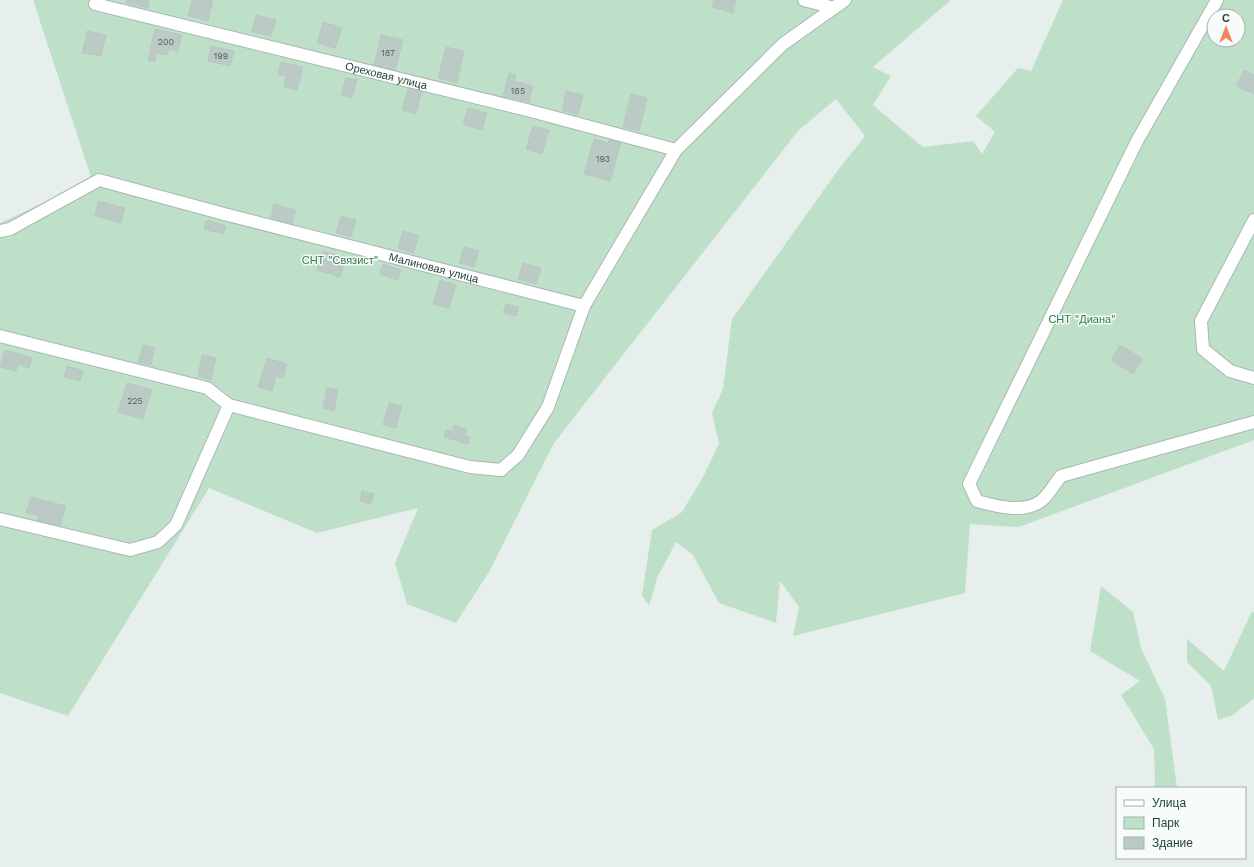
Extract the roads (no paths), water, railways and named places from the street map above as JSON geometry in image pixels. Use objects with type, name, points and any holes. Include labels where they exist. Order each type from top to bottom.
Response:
[{"type":"street","points":[[804,0],[834,8]]},
{"type":"street","points":[[0,336],[207,388],[229,405],[470,467],[501,470],[518,455],[548,407],[584,306],[676,150],[783,44],[845,0]]},
{"type":"street","points":[[1217,0],[1137,141],[969,484],[977,502],[998,506],[1024,508],[1041,501],[1061,476],[1254,422]]},
{"type":"street","name":"Ореховая улица","points":[[95,4],[527,110],[676,150]]},
{"type":"street","name":"Малиновая улица","points":[[0,231],[10,229],[99,180],[224,214],[584,306]]},
{"type":"street","points":[[1254,220],[1201,322],[1202,349],[1230,371],[1254,378]]},
{"type":"street","points":[[0,519],[130,550],[158,542],[176,525],[229,405]]},
{"type":"park label","name":"СНТ \"Связист\"","points":[[340,260]]},
{"type":"park label","name":"СНТ \"Диана\"","points":[[1082,319]]}]
